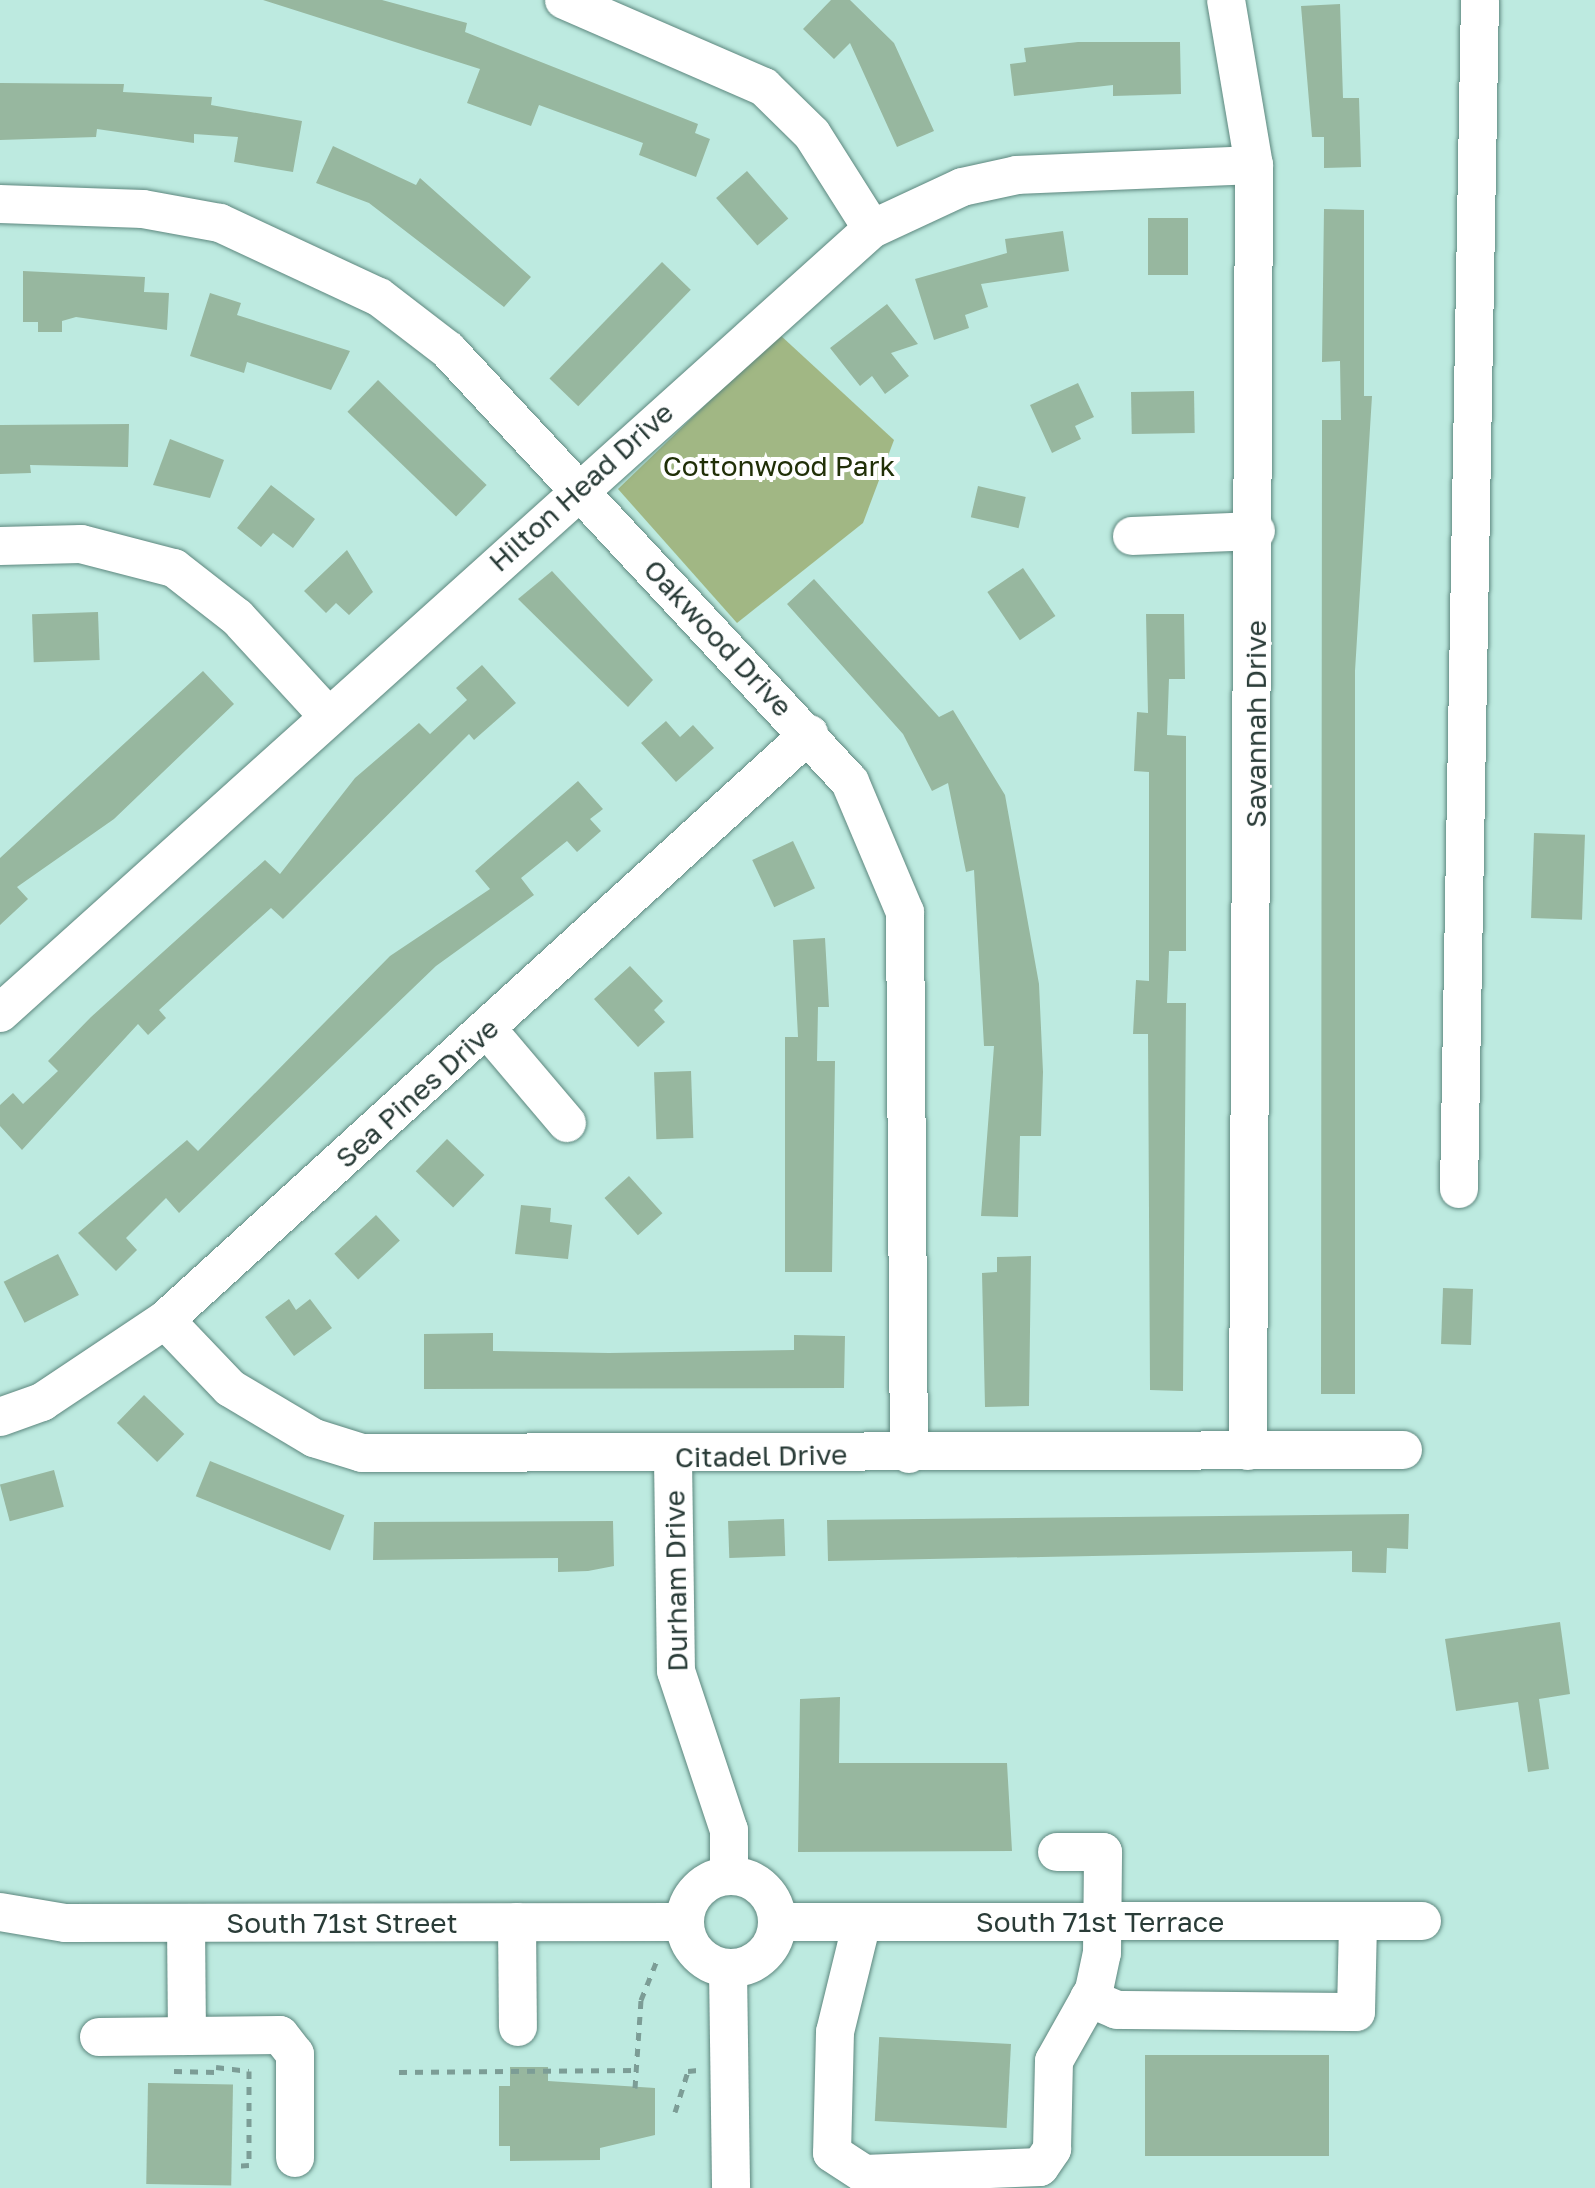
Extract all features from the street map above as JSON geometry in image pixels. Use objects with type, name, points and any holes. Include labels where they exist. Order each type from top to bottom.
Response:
[{"type":"street","points":[[564,0],[764,87],[812,134],[872,229]]},
{"type":"street","name":"Savannah Drive","points":[[1226,0],[1254,165],[1256,531],[1248,1452]]},
{"type":"street","points":[[1458,1189],[1480,0]]},
{"type":"street","name":"Hilton Head Drive","points":[[0,1014],[327,715],[872,229],[962,187],[1018,174],[1254,165]]},
{"type":"street","name":"Oakwood Drive","points":[[0,204],[143,208],[220,223],[308,258],[448,350],[850,782],[906,912],[909,1454]]},
{"type":"street","points":[[1132,536],[1256,531]]},
{"type":"street","points":[[0,546],[81,544],[174,568],[237,618],[327,715]]},
{"type":"street","name":"Sea Pines Drive","points":[[0,1417],[42,1402],[165,1320],[488,1030],[808,734]]},
{"type":"street","points":[[488,1030],[566,1123]]},
{"type":"street","name":"Citadel Drive","points":[[165,1320],[230,1388],[314,1438],[362,1453],[674,1458],[1403,1450]]},
{"type":"street","name":"Durham Drive","points":[[674,1458],[676,1671],[729,1830],[730,1875]]},
{"type":"street","points":[[862,1922],[834,2032],[830,2136],[843,2167],[864,2174],[1025,2169],[1050,2160],[1054,2061],[1089,1998],[1103,1922],[1103,1852],[1057,1852]]},
{"type":"street","points":[[730,1875],[764,1889],[778,1922],[766,1954],[728,1969],[702,1958],[684,1922],[700,1887],[730,1875]]},
{"type":"street","name":"South 71st Street","points":[[0,1912],[65,1924],[684,1922]]},
{"type":"street","name":"South 71st Terrace","points":[[778,1922],[1422,1921]]},
{"type":"street","points":[[517,1922],[518,2027]]},
{"type":"street","points":[[186,1923],[187,2036]]},
{"type":"street","points":[[1089,1998],[1116,2010],[1356,2012],[1358,1923]]},
{"type":"street","points":[[728,1969],[730,2188]]},
{"type":"street","points":[[98,2037],[280,2034],[294,2054],[296,2158]]},
{"type":"path","points":[[635,2088],[641,2000],[657,1960]]},
{"type":"path","points":[[216,2064],[216,2072],[248,2071],[248,2165],[234,2166]]},
{"type":"path","points":[[399,2072],[636,2070]]},
{"type":"path","points":[[675,2112],[688,2071],[698,2070]]},
{"type":"green space","name":"Cottonwood Park","points":[[779,334],[894,440],[863,523],[737,623],[618,489]]},
{"type":"building","points":[[263,0],[382,0],[467,23],[465,32],[698,124],[695,133],[710,139],[696,177],[639,155],[643,143],[539,105],[531,126],[467,103],[480,69]]},
{"type":"building","points":[[831,0],[850,0],[894,43],[934,131],[897,147],[850,43],[834,59],[803,29]]},
{"type":"building","points":[[1340,4],[1343,98],[1359,98],[1361,167],[1324,168],[1324,137],[1312,137],[1301,6]]},
{"type":"building","points":[[1078,42],[1180,42],[1181,94],[1113,96],[1113,85],[1014,96],[1010,64],[1026,62],[1024,48]]},
{"type":"building","points":[[0,83],[124,84],[123,92],[212,97],[211,105],[302,121],[293,172],[234,162],[238,137],[194,134],[194,143],[97,129],[96,137],[0,140]]},
{"type":"building","points":[[333,146],[416,185],[420,178],[531,277],[504,307],[369,203],[316,183]]},
{"type":"building","points":[[747,171],[788,219],[757,245],[716,198]]},
{"type":"building","points":[[1324,209],[1364,210],[1364,396],[1372,396],[1355,671],[1355,1394],[1321,1394],[1322,420],[1341,420],[1340,361],[1322,362]]},
{"type":"building","points":[[1148,218],[1188,218],[1188,275],[1148,275]]},
{"type":"building","points":[[1063,231],[1069,271],[981,284],[988,307],[965,315],[969,328],[934,340],[915,279],[1007,253],[1005,239]]},
{"type":"building","points":[[662,262],[691,290],[578,406],[549,379]]},
{"type":"building","points":[[23,271],[145,277],[144,292],[169,293],[167,330],[76,317],[62,321],[62,332],[38,332],[38,322],[23,322]]},
{"type":"building","points":[[210,293],[241,303],[237,315],[350,351],[331,390],[247,362],[244,373],[190,356]]},
{"type":"building","points":[[887,304],[918,344],[891,353],[909,376],[885,394],[872,376],[860,386],[830,348]]},
{"type":"building","points":[[378,380],[487,485],[456,517],[347,412]]},
{"type":"building","points":[[1078,383],[1094,417],[1075,426],[1081,439],[1052,453],[1030,405]]},
{"type":"building","points":[[1194,391],[1195,433],[1132,434],[1131,392]]},
{"type":"building","points":[[129,424],[128,467],[30,465],[31,473],[0,474],[0,425]]},
{"type":"building","points":[[170,439],[224,460],[210,498],[153,485]]},
{"type":"building","points":[[271,485],[315,519],[293,548],[273,533],[261,547],[237,528]]},
{"type":"building","points":[[978,486],[1026,497],[1019,528],[971,517]]},
{"type":"building","points":[[347,550],[373,592],[349,615],[336,603],[326,613],[304,591]]},
{"type":"building","points":[[1023,568],[1055,616],[1020,640],[987,592]]},
{"type":"building","points":[[552,571],[653,680],[628,707],[518,599]]},
{"type":"building","points":[[814,579],[939,717],[953,710],[1005,795],[1039,984],[1043,1072],[1041,1136],[1020,1136],[1018,1217],[981,1216],[994,1046],[984,1046],[974,870],[966,872],[948,783],[932,791],[903,734],[787,604]]},
{"type":"building","points":[[98,612],[100,660],[34,662],[32,614]]},
{"type":"building","points":[[1146,614],[1184,614],[1185,679],[1169,679],[1167,735],[1186,736],[1186,951],[1169,951],[1167,1003],[1186,1003],[1183,1391],[1150,1390],[1148,1034],[1133,1034],[1136,980],[1149,981],[1149,772],[1134,771],[1137,712],[1148,713]]},
{"type":"building","points":[[482,665],[516,703],[474,740],[469,734],[283,919],[271,908],[159,1010],[166,1018],[148,1035],[138,1024],[22,1150],[0,1126],[0,1105],[13,1093],[23,1104],[58,1071],[48,1061],[91,1017],[265,860],[280,874],[355,778],[419,723],[430,734],[467,700],[456,688]]},
{"type":"building","points":[[203,671],[234,704],[114,819],[17,887],[28,899],[0,925],[0,858]]},
{"type":"building","points":[[666,721],[680,737],[693,725],[714,748],[676,782],[641,743]]},
{"type":"building","points":[[578,781],[603,809],[590,819],[601,831],[577,852],[567,841],[521,878],[534,895],[436,966],[179,1213],[166,1198],[126,1238],[137,1250],[116,1271],[78,1233],[187,1140],[198,1151],[390,956],[490,889],[475,871]]},
{"type":"building","points":[[1534,833],[1585,835],[1582,920],[1531,918]]},
{"type":"building","points":[[793,841],[815,888],[774,907],[752,860]]},
{"type":"building","points":[[825,938],[829,1007],[818,1007],[817,1061],[835,1061],[832,1272],[785,1272],[785,1037],[798,1037],[793,940]]},
{"type":"building","points":[[630,966],[663,1001],[654,1010],[665,1022],[638,1047],[594,999]]},
{"type":"building","points":[[691,1071],[693,1138],[656,1139],[654,1072]]},
{"type":"building","points":[[447,1139],[484,1175],[453,1207],[416,1171]]},
{"type":"building","points":[[629,1176],[662,1213],[638,1235],[604,1198]]},
{"type":"building","points":[[521,1205],[551,1208],[550,1222],[572,1225],[568,1259],[515,1254]]},
{"type":"building","points":[[376,1215],[400,1241],[358,1279],[334,1254]]},
{"type":"building","points":[[58,1254],[79,1295],[25,1323],[4,1282]]},
{"type":"building","points":[[1031,1256],[1029,1406],[985,1407],[982,1273],[997,1272],[997,1257]]},
{"type":"building","points":[[1443,1288],[1473,1289],[1471,1345],[1441,1344]]},
{"type":"building","points":[[289,1299],[296,1310],[310,1299],[332,1328],[294,1356],[265,1317]]},
{"type":"building","points":[[493,1333],[493,1351],[609,1353],[794,1350],[794,1335],[845,1336],[844,1388],[424,1389],[424,1334]]},
{"type":"building","points":[[144,1395],[184,1434],[157,1462],[117,1423]]},
{"type":"building","points":[[210,1461],[344,1515],[330,1551],[196,1496]]},
{"type":"building","points":[[54,1470],[64,1507],[10,1521],[0,1484]]},
{"type":"building","points":[[1409,1514],[1408,1549],[1387,1548],[1386,1573],[1352,1572],[1352,1551],[828,1561],[827,1520]]},
{"type":"building","points":[[784,1519],[785,1556],[729,1558],[728,1521]]},
{"type":"building","points":[[613,1521],[614,1566],[588,1571],[558,1572],[558,1558],[373,1560],[374,1522]]},
{"type":"building","points":[[1560,1622],[1570,1694],[1539,1699],[1549,1769],[1528,1772],[1518,1702],[1456,1711],[1445,1639]]},
{"type":"building","points":[[840,1697],[839,1763],[1007,1763],[1012,1851],[798,1852],[800,1699]]},
{"type":"building","points":[[879,2037],[1011,2044],[1007,2128],[875,2121]]},
{"type":"building","points":[[1145,2055],[1329,2055],[1329,2156],[1145,2156]]},
{"type":"building","points":[[510,2067],[548,2067],[548,2081],[655,2088],[655,2135],[600,2148],[600,2160],[510,2161],[510,2146],[499,2146],[499,2086],[510,2086]]},
{"type":"building","points":[[148,2083],[233,2084],[231,2185],[146,2184]]}]
